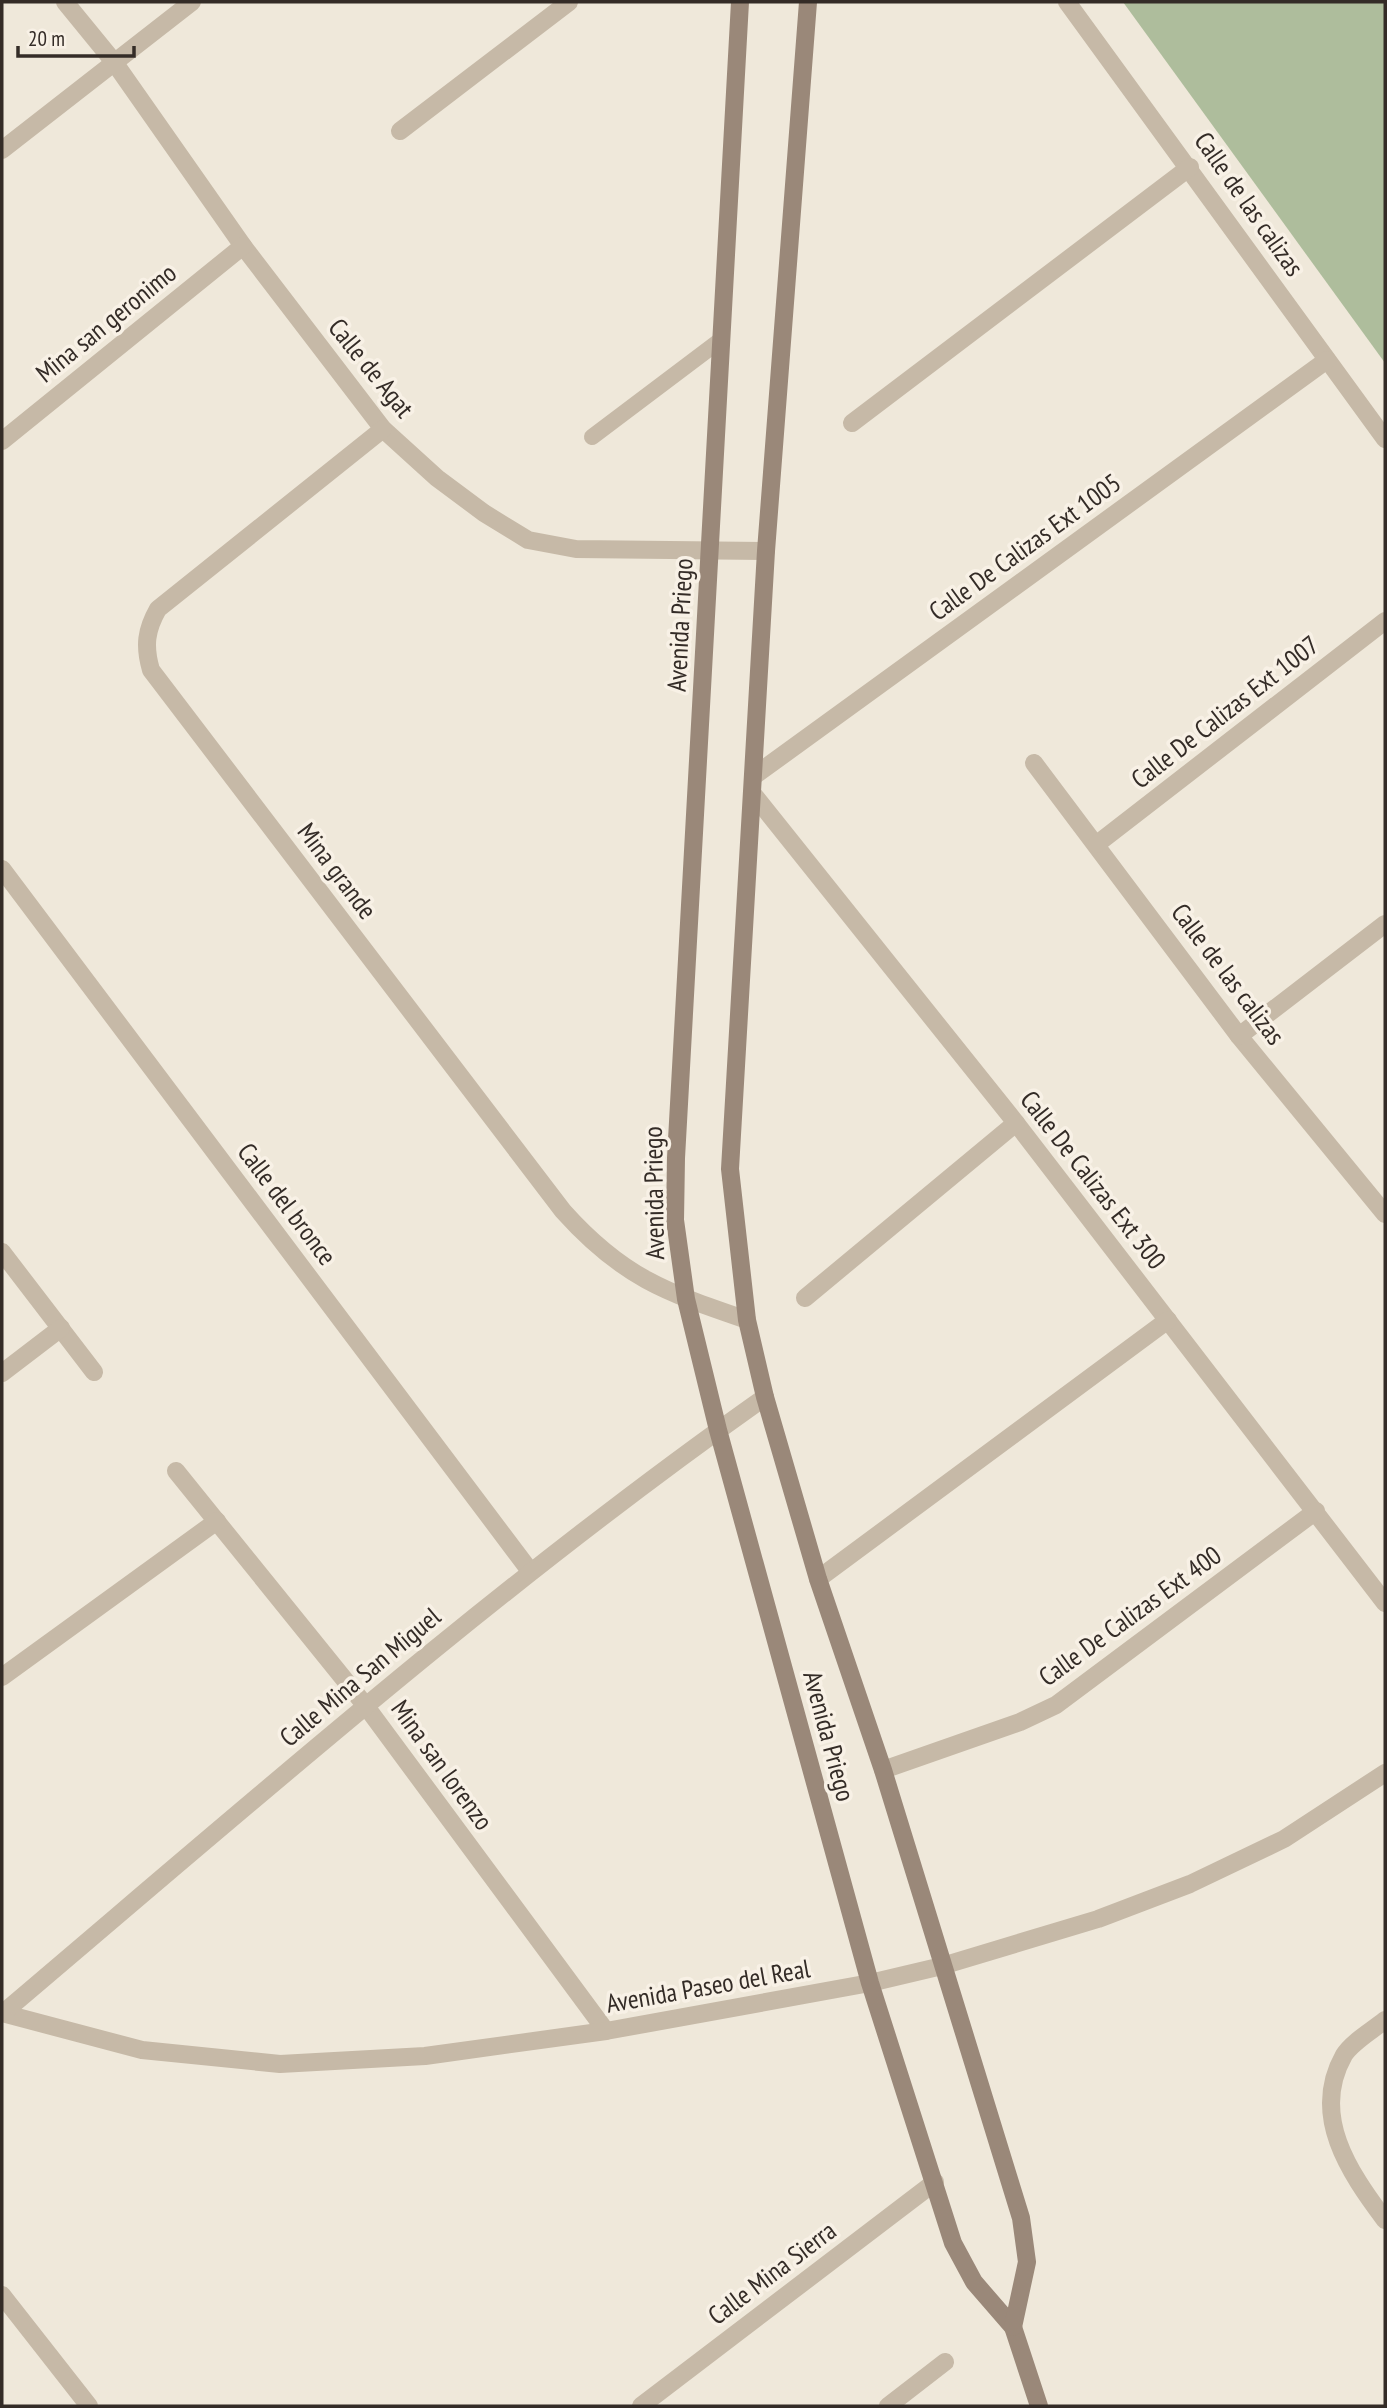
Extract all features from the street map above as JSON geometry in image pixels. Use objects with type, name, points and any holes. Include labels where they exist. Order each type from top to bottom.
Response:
[{"type":"street","name":"Calle de Agat","points":[[65,2],[114,62],[243,246],[383,429],[437,478],[484,513],[528,540],[576,549],[766,551]]},
{"type":"street","points":[[2,150],[192,2]]},
{"type":"street","points":[[400,131],[569,2]]},
{"type":"street","name":"Avenida Priego","points":[[740,2],[676,1158],[676,1220],[686,1300],[718,1430],[870,1983],[953,2243],[974,2282],[1013,2327],[1039,2406]]},
{"type":"street","name":"Avenida Priego","points":[[808,2],[766,551],[730,1169],[747,1320],[765,1397],[818,1579],[883,1770],[1026,2242],[1027,2262],[1013,2327]]},
{"type":"street","name":"Calle de las calizas","points":[[1068,2],[1385,439]]},
{"type":"street","points":[[852,423],[1190,167]]},
{"type":"street","name":"Mina san geronimo","points":[[2,441],[243,246]]},
{"type":"street","name":"Calle De Calizas Ext 1005","points":[[754,785],[1327,360]]},
{"type":"street","name":"Mina grande","points":[[383,429],[158,609],[147,627],[146,651],[151,670],[564,1211],[613,1261],[686,1300],[747,1320]]},
{"type":"street","name":"Calle De Calizas Ext 1007","points":[[1097,844],[1385,621]]},
{"type":"street","name":"Calle de las calizas","points":[[1034,763],[1239,1036],[1385,1214]]},
{"type":"street","name":"Calle De Calizas Ext 300","points":[[754,785],[1385,1603]]},
{"type":"street","name":"Calle del bronce","points":[[2,869],[530,1571]]},
{"type":"street","points":[[1239,1036],[1385,924]]},
{"type":"street","points":[[805,1298],[1016,1123]]},
{"type":"street","points":[[2,1252],[94,1372]]},
{"type":"street","points":[[818,1579],[1168,1320]]},
{"type":"street","points":[[2,1373],[61,1328]]},
{"type":"street","name":"Calle Mina San Miguel","points":[[2,2013],[365,1705],[530,1571],[765,1397]]},
{"type":"street","name":"Mina san lorenzo","points":[[176,1471],[365,1705],[606,2031]]},
{"type":"street","name":"Calle De Calizas Ext 400","points":[[883,1770],[1020,1721],[1056,1705],[1316,1511]]},
{"type":"street","points":[[2,1677],[217,1521]]},
{"type":"street","name":"Avenida Paseo del Real","points":[[2,2013],[142,2050],[280,2064],[425,2056],[606,2031],[870,1983],[942,1966],[1098,1919],[1190,1884],[1284,1839],[1385,1773]]},
{"type":"street","points":[[1385,2020],[1345,2053],[1329,2096],[1334,2127],[1351,2175],[1385,2220]]},
{"type":"street","name":"Calle Mina Sierra","points":[[641,2406],[934,2182]]},
{"type":"street","points":[[2,2295],[89,2406]]},
{"type":"street","points":[[888,2406],[945,2362]]},
{"type":"lane","points":[[592,438],[722,339]]},
{"type":"green space","points":[[1123,2],[1385,2],[1385,363]]}]
